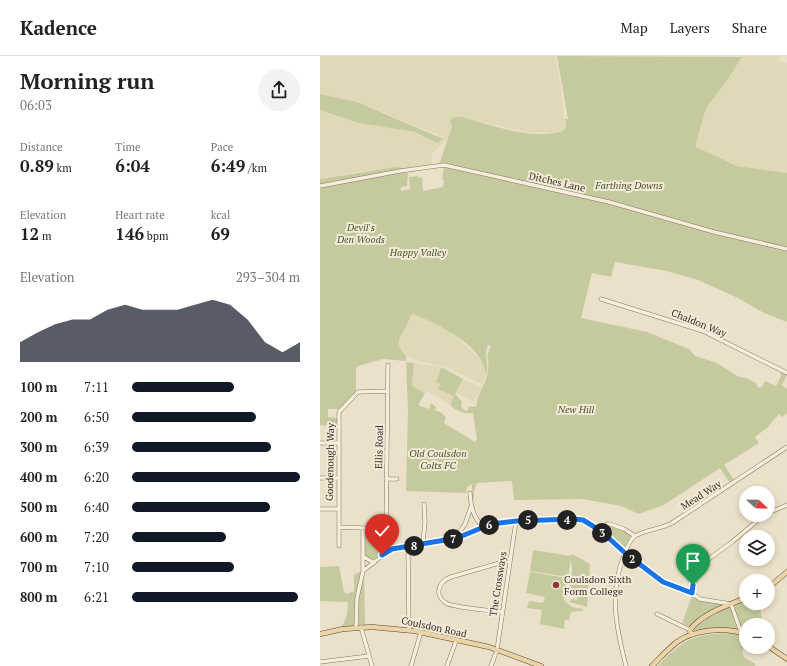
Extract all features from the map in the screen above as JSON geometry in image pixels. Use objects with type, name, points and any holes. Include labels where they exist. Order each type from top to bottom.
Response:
[{"type":"main road","points":[[775,582],[787,572]]},
{"type":"main road","points":[[652,666],[675,643],[690,633],[702,620],[739,601]]},
{"type":"main road","name":"Coulsdon Road","points":[[320,634],[359,628],[408,630],[496,650],[541,666]]},
{"type":"main road","points":[[690,633],[713,631],[739,633]]},
{"type":"main road","points":[[775,651],[787,659]]},
{"type":"street","name":"Ditches Lane","points":[[320,186],[400,171],[443,165],[609,202],[714,232],[787,249]]},
{"type":"street","name":"Chaldon Way","points":[[601,299],[702,330],[787,373]]},
{"type":"street","name":"Ellis Road","points":[[363,529],[387,529],[386,479],[388,365]]},
{"type":"street","name":"Goodenough Way","points":[[339,546],[339,414],[341,409],[358,392],[388,391]]},
{"type":"street","points":[[320,443],[339,443]]},
{"type":"street","name":"Mead Way","points":[[635,536],[663,528],[672,523],[787,447]]},
{"type":"street","points":[[320,478],[338,478]]},
{"type":"street","points":[[386,479],[397,479]]},
{"type":"street","points":[[470,493],[471,506],[476,518],[483,527]]},
{"type":"street","points":[[423,543],[425,521],[424,504]]},
{"type":"street","points":[[775,510],[787,505]]},
{"type":"street","points":[[455,539],[465,524],[471,506]]},
{"type":"street","points":[[320,509],[338,509]]},
{"type":"street","points":[[364,571],[392,549],[455,539],[466,536],[483,527],[516,521],[578,520],[589,523],[601,531],[625,553],[663,582],[692,593],[700,599],[731,604],[739,623]]},
{"type":"street","name":"The Crossways","points":[[491,666],[496,650],[516,521]]},
{"type":"street","points":[[692,593],[698,567],[756,522]]},
{"type":"street","points":[[601,531],[607,524],[610,524],[624,528],[635,536],[631,540],[625,553],[618,575],[615,613],[626,666]]},
{"type":"street","points":[[339,528],[363,529],[364,571],[357,598],[359,628],[372,666]]},
{"type":"street","points":[[408,547],[408,630]]},
{"type":"street","points":[[364,557],[374,563]]},
{"type":"street","points":[[502,612],[450,605],[440,598],[438,592],[440,585],[444,580],[510,560]]},
{"type":"street","points":[[657,614],[690,633]]},
{"type":"street","points":[[411,666],[421,632]]},
{"type":"street","points":[[447,666],[456,641]]},
{"type":"street","points":[[320,662],[369,656]]},
{"type":"shaded area","points":[[320,56],[555,56],[561,86],[565,127],[563,131],[556,133],[525,132],[462,117],[453,117],[450,122],[452,127],[447,140],[432,153],[432,164],[406,169],[357,172],[320,179],[320,110],[359,123],[415,132],[437,143],[438,135],[357,102],[320,94]]},
{"type":"shaded area","points":[[743,56],[780,56],[779,61],[787,63],[787,173],[737,166],[695,146],[706,108],[726,82]]},
{"type":"shaded area","points":[[389,309],[408,311],[447,329],[457,337],[484,363],[486,375],[482,384],[446,367],[418,361],[406,356],[399,346]]},
{"type":"shaded area","points":[[414,363],[441,367],[436,383],[454,396],[450,405],[427,391],[425,393],[412,386]]},
{"type":"shaded area","points":[[463,379],[481,387],[474,402],[456,393]]},
{"type":"green space","points":[[557,56],[742,57],[726,82],[706,108],[696,147],[737,166],[787,173],[787,322],[764,313],[738,298],[698,280],[667,271],[615,262],[611,277],[592,273],[581,318],[647,332],[689,349],[695,356],[717,363],[739,377],[746,378],[756,383],[758,388],[762,387],[765,381],[776,386],[781,376],[780,373],[787,375],[782,385],[787,389],[787,413],[782,417],[779,414],[768,427],[755,437],[759,443],[724,465],[734,480],[730,483],[720,468],[664,505],[639,514],[621,506],[582,499],[514,500],[512,481],[477,483],[474,491],[474,499],[472,500],[472,484],[467,487],[466,493],[406,491],[408,410],[406,362],[414,363],[412,386],[425,393],[418,405],[429,409],[431,403],[436,407],[435,410],[442,413],[446,418],[444,423],[475,442],[477,439],[473,413],[458,411],[450,405],[454,396],[438,389],[440,384],[436,383],[441,367],[463,379],[455,394],[462,402],[461,407],[465,411],[468,410],[469,406],[476,407],[478,397],[487,375],[488,356],[491,346],[488,345],[487,349],[486,375],[483,364],[477,354],[468,345],[447,330],[414,314],[410,316],[399,340],[401,350],[406,356],[406,361],[383,359],[358,366],[356,369],[356,392],[339,409],[328,409],[328,417],[337,418],[337,424],[331,423],[331,426],[320,425],[320,179],[397,167],[406,169],[400,172],[408,173],[407,186],[401,187],[401,191],[410,189],[409,177],[418,176],[418,178],[422,177],[423,191],[443,187],[444,180],[442,180],[444,167],[439,164],[452,127],[450,122],[453,117],[462,117],[499,128],[525,133],[551,134],[563,131],[566,126],[565,119],[568,119]]},
{"type":"green space","points":[[320,94],[357,102],[443,139],[437,143],[415,132],[359,123],[320,110]]},
{"type":"green space","points":[[607,525],[625,530],[632,536],[625,547],[621,547],[604,531]]},
{"type":"green space","points":[[367,530],[388,530],[388,539],[390,543],[405,545],[392,547],[374,559],[367,558],[365,555],[365,532]]},
{"type":"green space","points":[[533,550],[571,556],[572,554],[590,564],[587,607],[569,602],[572,599],[577,600],[578,590],[569,589],[572,571],[571,559],[568,577],[530,571]]},
{"type":"green space","points":[[339,566],[344,592],[347,594],[354,591],[354,575],[361,571],[357,588],[355,627],[342,627],[347,615],[348,602],[320,601],[320,567]]},
{"type":"green space","points":[[364,572],[365,625],[359,626],[358,598]]},
{"type":"green space","points":[[530,572],[567,578],[564,600],[572,607],[583,609],[583,611],[571,612],[569,620],[565,620],[564,629],[540,624],[542,610],[527,608],[529,601],[543,603],[545,597],[526,593]]},
{"type":"green space","points":[[692,596],[698,599],[725,604],[690,627],[682,623]]},
{"type":"green space","points":[[739,602],[739,610],[760,610],[762,618],[739,618],[739,622],[734,608],[736,603]]},
{"type":"green space","points":[[729,606],[731,607],[737,629],[693,630],[699,622]]},
{"type":"green space","points":[[739,634],[739,654],[743,654],[745,658],[756,664],[755,666],[658,666],[667,656],[684,643],[700,636]]},
{"type":"place","name":"Coulsdon Sixth Form College","points":[[556,585]]},
{"type":"route","points":[[382,555],[392,549],[466,536],[491,524],[516,521],[574,519],[583,520],[601,531],[625,553],[663,582],[692,593],[693,585]]},
{"type":"park label","name":"Farthing Downs","points":[[629,185]]},
{"type":"park label","name":"Devil's Den Woods","points":[[361,232]]},
{"type":"park label","name":"Happy Valley","points":[[418,252]]},
{"type":"park label","name":"New Hill","points":[[576,409]]},
{"type":"park label","name":"Old Coulsdon Colts FC","points":[[438,458]]}]
